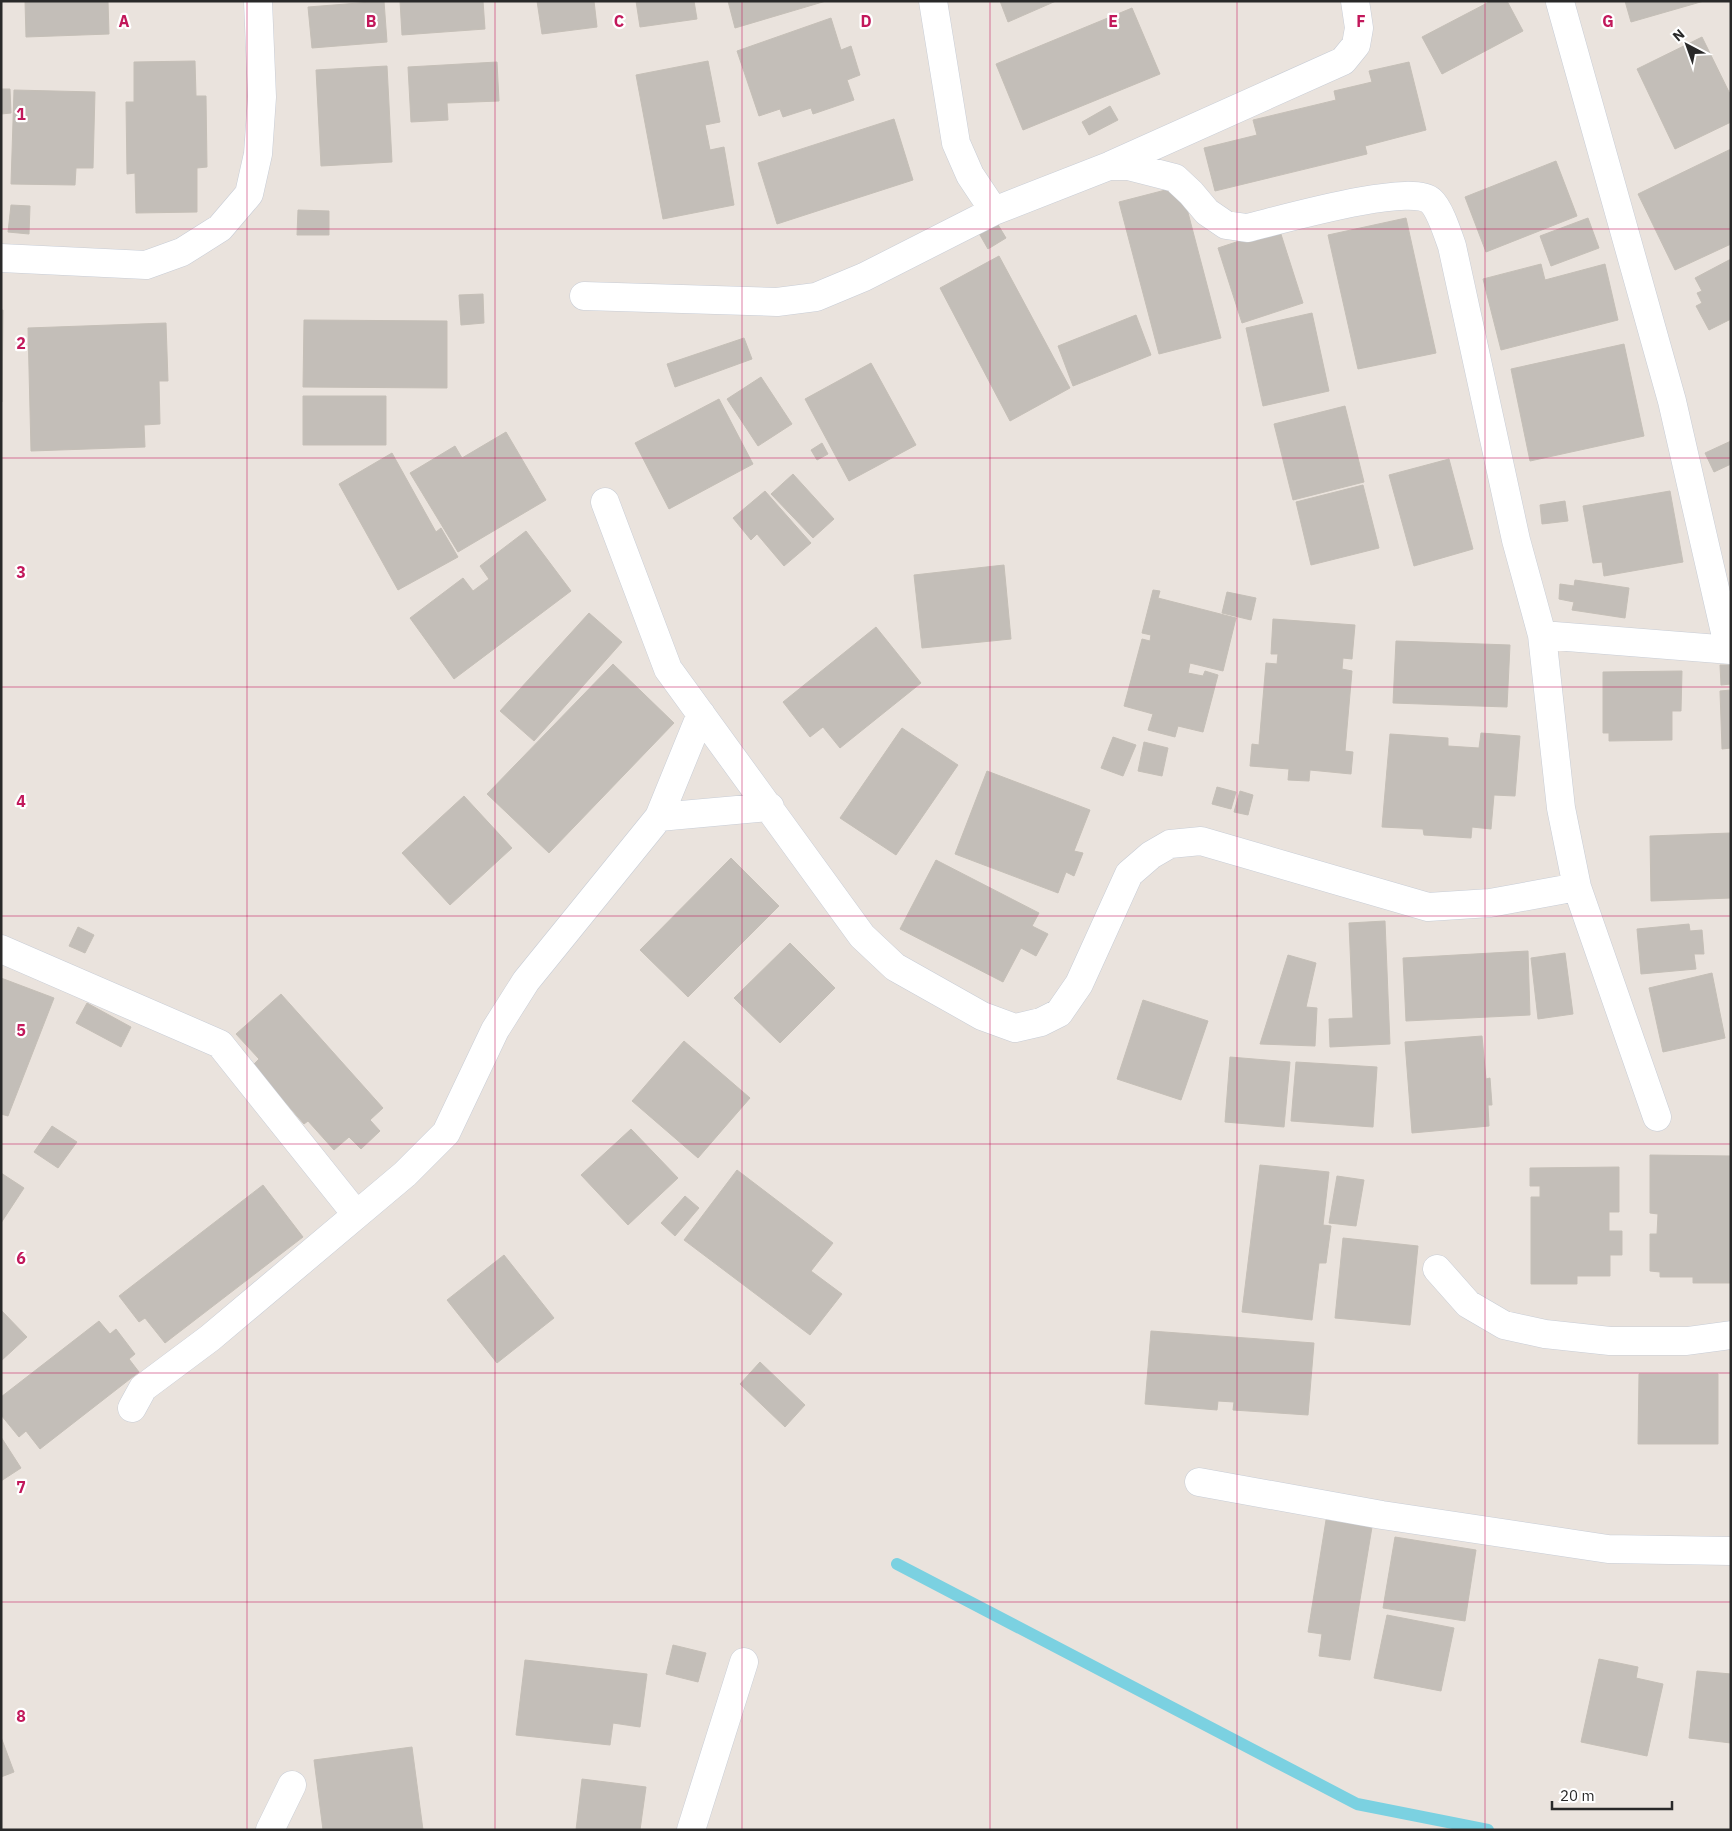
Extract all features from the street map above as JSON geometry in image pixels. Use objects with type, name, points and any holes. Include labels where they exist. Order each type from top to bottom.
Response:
[{"type":"street","points":[[1,258],[146,265],[182,252],[220,228],[249,194],[258,154],[262,97],[258,1]]},
{"type":"street","points":[[933,1],[956,143],[970,175],[994,211]]},
{"type":"street","points":[[584,296],[777,302],[816,297],[864,277],[994,211],[1109,166],[1343,61],[1356,45],[1359,28],[1355,1]]},
{"type":"street","points":[[1542,635],[1730,650],[1672,401],[1560,2]]},
{"type":"street","points":[[1109,166],[1128,166],[1175,178],[1208,212],[1226,224],[1247,228],[1374,198],[1420,195],[1431,201],[1438,213],[1452,246],[1516,540],[1542,635],[1561,808],[1577,887],[1657,1117]]},
{"type":"street","points":[[605,502],[668,669],[770,806],[862,936],[896,967],[982,1016],[1015,1028],[1041,1022],[1059,1013],[1079,984],[1129,874],[1151,855],[1170,844],[1202,841],[1428,907],[1490,903],[1577,887]]},
{"type":"street","points":[[132,1408],[143,1388],[210,1338],[405,1174],[446,1133],[495,1030],[526,981],[658,817],[701,714]]},
{"type":"street","points":[[658,817],[770,806]]},
{"type":"street","points":[[1,949],[220,1044],[356,1214]]},
{"type":"street","points":[[1438,1270],[1468,1304],[1504,1325],[1545,1334],[1610,1341],[1687,1341],[1731,1335]]},
{"type":"street","points":[[1199,1482],[1382,1515],[1608,1550],[1731,1552]]},
{"type":"street","points":[[691,1830],[744,1662]]},
{"type":"street","points":[[270,1830],[292,1785]]},
{"type":"building","points":[[25,1],[108,1],[109,34],[26,37]]},
{"type":"building","points":[[384,1],[387,42],[312,48],[308,7]]},
{"type":"building","points":[[400,1],[483,1],[485,29],[402,35]]},
{"type":"building","points":[[537,1],[594,1],[597,27],[542,34]]},
{"type":"building","points":[[636,1],[694,1],[697,19],[640,27]]},
{"type":"building","points":[[728,1],[826,1],[735,28]]},
{"type":"building","points":[[1000,1],[1056,1],[1008,22]]},
{"type":"building","points":[[1491,1],[1507,1],[1523,31],[1442,74],[1422,37]]},
{"type":"building","points":[[1625,1],[1704,1],[1631,22]]},
{"type":"building","points":[[1132,8],[1160,74],[1023,130],[996,64]]},
{"type":"building","points":[[831,18],[841,50],[851,46],[860,75],[847,80],[854,100],[813,114],[811,108],[783,117],[780,109],[759,116],[737,51]]},
{"type":"building","points":[[1702,37],[1731,96],[1731,122],[1675,149],[1637,69]]},
{"type":"building","points":[[195,61],[196,96],[206,96],[207,167],[197,168],[197,212],[136,213],[135,173],[127,174],[126,102],[134,102],[134,62]]},
{"type":"building","points":[[708,61],[720,122],[705,125],[710,150],[724,147],[734,205],[663,219],[636,75]]},
{"type":"building","points":[[497,62],[499,101],[447,103],[448,120],[411,122],[408,67]]},
{"type":"building","points":[[1409,62],[1426,130],[1365,146],[1367,154],[1215,191],[1204,148],[1257,135],[1253,120],[1336,100],[1334,91],[1372,82],[1369,71]]},
{"type":"building","points":[[387,66],[392,162],[321,166],[316,70]]},
{"type":"building","points":[[1,89],[10,89],[11,113],[1,114]]},
{"type":"building","points":[[14,90],[95,92],[93,168],[76,168],[75,185],[11,184]]},
{"type":"building","points":[[1110,106],[1118,120],[1089,135],[1082,122]]},
{"type":"building","points":[[894,119],[913,180],[777,224],[758,163]]},
{"type":"building","points":[[1731,149],[1731,244],[1675,270],[1638,194]]},
{"type":"building","points":[[1556,161],[1577,216],[1486,252],[1465,197]]},
{"type":"building","points":[[1181,186],[1221,338],[1159,354],[1119,202]]},
{"type":"building","points":[[11,205],[30,206],[29,234],[8,232]]},
{"type":"building","points":[[298,210],[329,211],[329,235],[297,235]]},
{"type":"building","points":[[994,218],[1006,238],[988,249],[976,228]]},
{"type":"building","points":[[1406,218],[1436,353],[1358,369],[1328,235]]},
{"type":"building","points":[[1588,218],[1599,248],[1551,266],[1540,236]]},
{"type":"building","points":[[1279,228],[1303,303],[1242,323],[1218,248]]},
{"type":"building","points":[[999,256],[1070,388],[1010,421],[940,288]]},
{"type":"building","points":[[1731,259],[1731,319],[1709,330],[1696,306],[1702,303],[1697,293],[1702,291],[1695,278]]},
{"type":"building","points":[[1541,264],[1545,280],[1605,264],[1618,320],[1501,350],[1483,279]]},
{"type":"building","points":[[483,294],[484,323],[461,325],[459,295]]},
{"type":"building","points":[[1,310],[3,310],[2,402],[1,402]]},
{"type":"building","points":[[1312,313],[1329,391],[1263,406],[1246,328]]},
{"type":"building","points":[[1136,315],[1151,355],[1073,386],[1058,346]]},
{"type":"building","points":[[304,320],[447,321],[447,388],[303,387]]},
{"type":"building","points":[[166,323],[168,381],[159,381],[160,424],[144,425],[145,447],[31,451],[28,328]]},
{"type":"building","points":[[744,338],[752,359],[675,387],[667,364]]},
{"type":"building","points":[[1624,344],[1644,436],[1530,461],[1511,369]]},
{"type":"building","points":[[871,363],[916,445],[849,481],[805,399]]},
{"type":"building","points":[[761,377],[792,424],[758,446],[727,399]]},
{"type":"building","points":[[303,396],[386,396],[386,445],[303,445]]},
{"type":"building","points":[[719,399],[753,464],[669,509],[635,443]]},
{"type":"building","points":[[1345,406],[1364,482],[1293,500],[1274,424]]},
{"type":"building","points":[[506,432],[546,500],[458,552],[410,473],[455,446],[462,458]]},
{"type":"building","points":[[1731,441],[1731,464],[1714,472],[1705,453]]},
{"type":"building","points":[[822,443],[828,454],[817,460],[811,450]]},
{"type":"building","points":[[392,453],[436,532],[441,528],[458,557],[398,590],[339,484]]},
{"type":"building","points":[[1449,459],[1473,549],[1414,566],[1389,475]]},
{"type":"building","points":[[793,474],[834,519],[813,538],[771,494]]},
{"type":"building","points":[[1363,485],[1379,548],[1311,565],[1296,502]]},
{"type":"building","points":[[765,491],[811,543],[784,566],[757,534],[751,540],[733,518]]},
{"type":"building","points":[[1670,491],[1683,562],[1604,576],[1602,562],[1593,563],[1583,506]]},
{"type":"building","points":[[1565,501],[1568,521],[1542,524],[1540,505]]},
{"type":"building","points":[[526,531],[571,591],[454,679],[410,618],[463,578],[473,591],[489,579],[480,566]]},
{"type":"building","points":[[1004,565],[1011,639],[922,648],[914,575]]},
{"type":"building","points":[[1575,580],[1629,588],[1625,618],[1572,610],[1574,602],[1559,599],[1560,584],[1574,586]]},
{"type":"building","points":[[1153,590],[1160,591],[1158,598],[1236,618],[1223,671],[1190,663],[1188,673],[1203,676],[1205,671],[1218,675],[1203,732],[1178,726],[1175,737],[1148,730],[1153,714],[1124,706],[1142,639],[1150,641],[1151,635],[1142,633]]},
{"type":"building","points":[[1227,592],[1256,598],[1251,620],[1222,613]]},
{"type":"building","points":[[589,613],[622,642],[534,741],[500,711]]},
{"type":"building","points":[[1273,619],[1355,625],[1352,659],[1343,658],[1342,669],[1352,671],[1345,751],[1353,752],[1351,774],[1310,770],[1309,781],[1288,780],[1289,769],[1250,766],[1252,744],[1259,745],[1266,663],[1277,664],[1278,654],[1271,654]]},
{"type":"building","points":[[876,627],[921,683],[840,748],[823,727],[810,737],[783,702]]},
{"type":"building","points":[[1396,641],[1510,645],[1507,707],[1393,703]]},
{"type":"building","points":[[613,664],[674,723],[549,853],[487,794]]},
{"type":"building","points":[[1720,665],[1731,665],[1731,684],[1721,685]]},
{"type":"building","points":[[1682,671],[1681,711],[1672,711],[1672,740],[1609,741],[1609,733],[1603,733],[1603,672]]},
{"type":"building","points":[[1731,690],[1731,748],[1722,749],[1720,691]]},
{"type":"building","points":[[902,728],[958,765],[896,855],[840,818]]},
{"type":"building","points":[[1481,733],[1520,736],[1515,796],[1494,795],[1491,829],[1472,827],[1471,838],[1424,835],[1423,829],[1382,827],[1390,734],[1448,738],[1448,746],[1479,748]]},
{"type":"building","points":[[1113,737],[1136,745],[1123,776],[1101,768]]},
{"type":"building","points":[[1144,742],[1168,748],[1162,776],[1138,771]]},
{"type":"building","points":[[987,771],[1090,810],[1074,851],[1083,853],[1074,876],[1066,872],[1058,893],[955,854]]},
{"type":"building","points":[[1217,787],[1236,792],[1231,809],[1212,804]]},
{"type":"building","points":[[1240,791],[1253,795],[1248,815],[1234,812]]},
{"type":"building","points":[[464,796],[512,848],[450,905],[402,853]]},
{"type":"building","points":[[1731,833],[1731,898],[1651,901],[1650,836]]},
{"type":"building","points":[[731,858],[779,906],[688,997],[640,950]]},
{"type":"building","points":[[936,860],[1039,913],[1032,926],[1048,934],[1036,956],[1021,948],[1003,982],[900,929]]},
{"type":"building","points":[[1385,921],[1390,1044],[1330,1047],[1329,1019],[1353,1018],[1349,923]]},
{"type":"building","points":[[1689,924],[1690,931],[1702,930],[1704,954],[1694,954],[1696,969],[1641,974],[1637,929]]},
{"type":"building","points":[[78,927],[94,935],[85,953],[69,946]]},
{"type":"building","points":[[790,943],[835,988],[780,1043],[734,998]]},
{"type":"building","points":[[1528,951],[1530,1015],[1406,1021],[1403,958]]},
{"type":"building","points":[[1565,953],[1573,1014],[1538,1019],[1531,958]]},
{"type":"building","points":[[1288,955],[1316,963],[1306,1007],[1317,1008],[1315,1046],[1260,1044]]},
{"type":"building","points":[[1712,973],[1725,1038],[1663,1052],[1649,988]]},
{"type":"building","points":[[1,978],[54,998],[8,1116],[1,1114]]},
{"type":"building","points":[[281,994],[383,1108],[370,1120],[380,1131],[361,1149],[349,1137],[334,1150],[308,1121],[304,1124],[253,1065],[259,1059],[236,1034]]},
{"type":"building","points":[[1143,1000],[1208,1021],[1181,1100],[1117,1079]]},
{"type":"building","points":[[87,1003],[131,1027],[121,1047],[76,1023]]},
{"type":"building","points":[[1482,1036],[1486,1079],[1490,1078],[1492,1105],[1488,1105],[1489,1126],[1412,1133],[1405,1042]]},
{"type":"building","points":[[684,1041],[750,1098],[698,1158],[632,1101]]},
{"type":"building","points":[[1230,1057],[1290,1062],[1284,1127],[1225,1122]]},
{"type":"building","points":[[1296,1062],[1377,1067],[1373,1127],[1291,1121]]},
{"type":"building","points":[[52,1126],[77,1142],[58,1168],[34,1152]]},
{"type":"building","points":[[631,1129],[678,1178],[628,1225],[581,1175]]},
{"type":"building","points":[[1650,1155],[1731,1156],[1731,1283],[1693,1283],[1693,1277],[1660,1277],[1660,1272],[1650,1271],[1650,1234],[1657,1234],[1658,1214],[1650,1213]]},
{"type":"building","points":[[1260,1165],[1329,1172],[1323,1225],[1331,1226],[1326,1263],[1319,1263],[1312,1320],[1242,1312]]},
{"type":"building","points":[[1619,1167],[1619,1212],[1609,1212],[1609,1231],[1622,1231],[1622,1255],[1610,1255],[1610,1276],[1577,1276],[1577,1284],[1531,1284],[1531,1197],[1540,1197],[1540,1186],[1530,1186],[1530,1168]]},
{"type":"building","points":[[737,1170],[833,1243],[811,1271],[842,1294],[810,1335],[684,1240]]},
{"type":"building","points":[[1,1173],[24,1188],[1,1223]]},
{"type":"building","points":[[1337,1176],[1364,1180],[1356,1226],[1329,1223]]},
{"type":"building","points":[[263,1185],[303,1237],[165,1343],[145,1318],[139,1322],[119,1296]]},
{"type":"building","points":[[685,1196],[699,1208],[675,1236],[661,1223]]},
{"type":"building","points":[[1343,1238],[1418,1246],[1410,1325],[1335,1318]]},
{"type":"building","points":[[504,1255],[554,1318],[497,1363],[447,1300]]},
{"type":"building","points":[[1,1310],[27,1337],[1,1361]]},
{"type":"building","points":[[99,1321],[110,1334],[116,1329],[135,1354],[129,1359],[139,1372],[40,1449],[26,1431],[19,1437],[1,1415],[1,1397]]},
{"type":"building","points":[[1151,1331],[1314,1343],[1308,1415],[1233,1410],[1234,1402],[1218,1401],[1217,1410],[1145,1404]]},
{"type":"building","points":[[760,1362],[805,1405],[785,1427],[740,1384]]},
{"type":"building","points":[[1639,1374],[1718,1374],[1718,1444],[1638,1444]]},
{"type":"building","points":[[1,1437],[21,1468],[1,1481]]},
{"type":"building","points":[[1326,1520],[1372,1527],[1350,1660],[1319,1656],[1322,1634],[1308,1632]]},
{"type":"building","points":[[1395,1537],[1476,1550],[1465,1621],[1383,1608]]},
{"type":"building","points":[[1387,1615],[1454,1628],[1441,1691],[1374,1678]]},
{"type":"building","points":[[673,1645],[706,1653],[698,1682],[666,1674]]},
{"type":"building","points":[[1599,1659],[1638,1667],[1636,1678],[1663,1684],[1647,1756],[1581,1742]]},
{"type":"building","points":[[525,1660],[647,1674],[640,1727],[613,1723],[610,1745],[516,1735]]},
{"type":"building","points":[[1697,1671],[1731,1674],[1731,1743],[1689,1738]]},
{"type":"building","points":[[1,1737],[14,1772],[1,1777]]},
{"type":"building","points":[[412,1747],[423,1830],[323,1830],[314,1760]]},
{"type":"building","points":[[582,1779],[646,1787],[640,1830],[576,1830]]},
{"type":"waterway","points":[[897,1564],[1357,1804],[1488,1830]]}]
